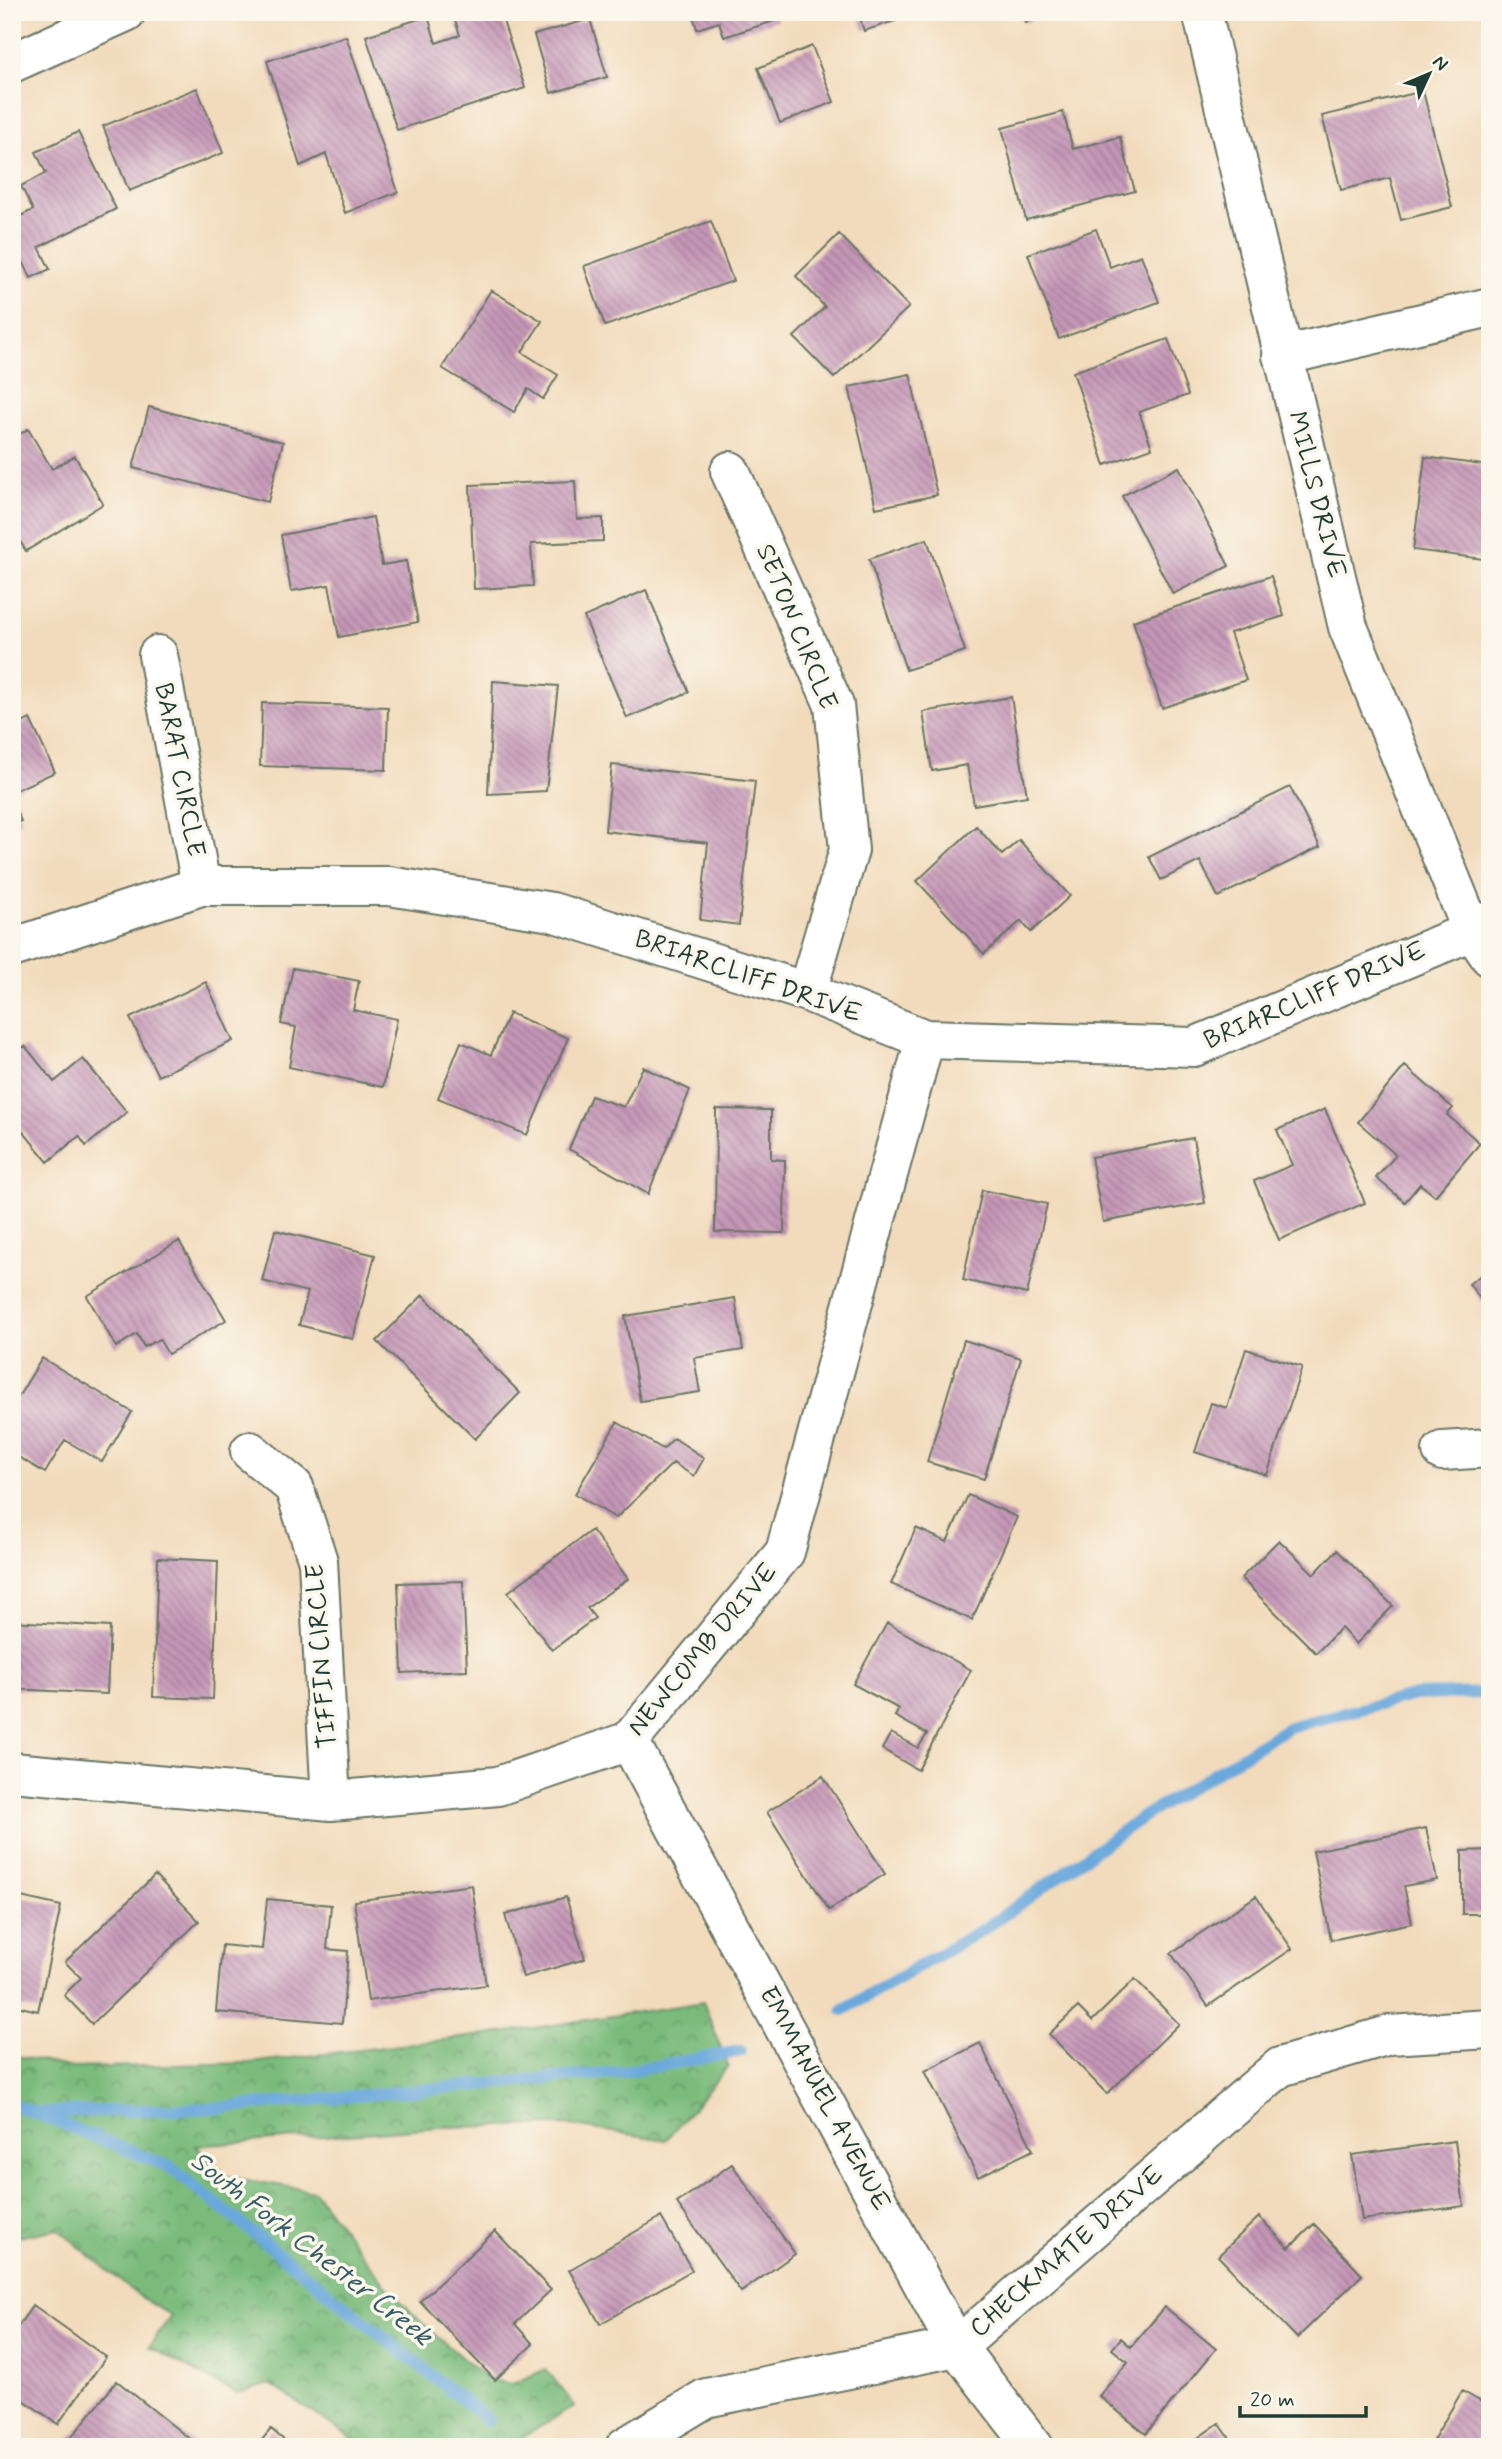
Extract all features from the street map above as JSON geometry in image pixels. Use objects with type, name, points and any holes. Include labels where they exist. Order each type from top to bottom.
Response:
[{"type":"street","points":[[12,63],[126,12]]},
{"type":"street","name":"MILLS DRIVE","points":[[1202,12],[1348,627],[1484,936]]},
{"type":"street","points":[[1282,356],[1490,307]]},
{"type":"street","name":"SETON CIRCLE","points":[[730,471],[834,705],[849,850],[807,992]]},
{"type":"street","name":"BARAT CIRCLE","points":[[158,655],[201,886]]},
{"type":"street","name":"BRIARCLIFF DRIVE","points":[[12,948],[201,886],[389,886],[552,912],[807,992],[925,1040],[1194,1047],[1484,936]]},
{"type":"street","name":"NEWCOMB DRIVE","points":[[12,1772],[331,1801],[498,1786],[629,1741],[785,1552],[925,1040]]},
{"type":"street","points":[[1442,1451],[1490,1448]]},
{"type":"street","name":"TIFFIN CIRCLE","points":[[250,1451],[294,1487],[318,1561],[331,1801]]},
{"type":"street","name":"EMMANUEL AVENUE","points":[[629,1741],[957,2347],[1034,2447]]},
{"type":"street","name":"CHECKMATE DRIVE","points":[[625,2447],[706,2398],[957,2347],[1280,2067],[1390,2035],[1490,2029]]},
{"type":"green space","points":[[703,2002],[728,2066],[666,2140],[567,2125],[439,2127],[196,2146],[228,2177],[314,2191],[386,2286],[422,2323],[486,2379],[512,2384],[546,2369],[575,2406],[506,2447],[365,2447],[270,2384],[237,2394],[149,2347],[171,2316],[136,2294],[58,2229],[17,2237],[12,2234],[12,2055],[73,2068],[249,2063],[494,2034]]},
{"type":"building","points":[[500,12],[525,88],[397,130],[366,36],[428,16],[436,43],[460,35],[453,14]]},
{"type":"building","points":[[692,12],[774,12],[777,20],[724,37],[719,22],[697,29]]},
{"type":"building","points":[[858,12],[919,12],[919,13],[864,31]]},
{"type":"building","points":[[1018,12],[1041,12],[1026,23]]},
{"type":"building","points":[[590,19],[607,77],[551,93],[534,35]]},
{"type":"building","points":[[346,36],[398,192],[345,213],[326,154],[300,166],[267,61]]},
{"type":"building","points":[[812,46],[834,102],[780,123],[758,68]]},
{"type":"building","points":[[197,88],[223,153],[129,191],[103,126]]},
{"type":"building","points":[[1423,91],[1452,207],[1401,220],[1390,178],[1341,190],[1322,116]]},
{"type":"building","points":[[1063,112],[1073,149],[1120,137],[1135,191],[1026,220],[1002,128]]},
{"type":"building","points":[[78,132],[116,209],[39,247],[50,269],[31,278],[12,239],[12,220],[33,210],[21,186],[46,173],[36,152]]},
{"type":"building","points":[[711,221],[733,281],[605,326],[584,266]]},
{"type":"building","points":[[1096,229],[1110,267],[1141,255],[1159,302],[1059,339],[1028,254]]},
{"type":"building","points":[[839,234],[909,307],[834,378],[794,337],[825,307],[796,276]]},
{"type":"building","points":[[491,290],[542,321],[522,352],[558,375],[543,399],[528,389],[514,412],[442,368]]},
{"type":"building","points":[[1168,339],[1188,395],[1139,412],[1152,448],[1105,465],[1073,372]]},
{"type":"building","points":[[910,374],[937,495],[876,508],[849,387]]},
{"type":"building","points":[[149,407],[283,442],[268,502],[133,468]]},
{"type":"building","points":[[28,429],[52,469],[75,456],[103,504],[26,551],[12,528],[12,439]]},
{"type":"building","points":[[1425,457],[1490,466],[1490,502],[1483,559],[1413,550]]},
{"type":"building","points":[[1179,467],[1229,566],[1173,594],[1122,496]]},
{"type":"building","points":[[575,481],[577,519],[603,518],[603,541],[531,544],[533,586],[474,589],[470,485]]},
{"type":"building","points":[[373,517],[382,565],[406,561],[418,622],[339,637],[329,585],[291,591],[281,535]]},
{"type":"building","points":[[927,539],[965,651],[906,670],[869,559]]},
{"type":"building","points":[[1271,576],[1284,616],[1230,633],[1246,680],[1162,708],[1133,621]]},
{"type":"building","points":[[646,590],[689,692],[627,718],[584,617]]},
{"type":"building","points":[[493,681],[558,686],[546,791],[488,794]]},
{"type":"building","points":[[1011,697],[1027,796],[974,805],[967,765],[932,771],[923,712]]},
{"type":"building","points":[[262,703],[388,707],[386,770],[260,766]]},
{"type":"building","points":[[30,719],[55,772],[12,792],[12,728]]},
{"type":"building","points":[[612,765],[755,781],[739,925],[700,920],[708,843],[605,831]]},
{"type":"building","points":[[1290,787],[1320,847],[1218,897],[1200,861],[1161,880],[1149,857]]},
{"type":"building","points":[[12,802],[21,821],[12,825]]},
{"type":"building","points":[[976,826],[1002,855],[1019,840],[1070,896],[1031,932],[1021,921],[984,954],[917,881]]},
{"type":"building","points":[[293,968],[359,981],[353,1010],[397,1019],[383,1087],[289,1067],[296,1027],[281,1024]]},
{"type":"building","points":[[206,982],[233,1041],[158,1076],[130,1018]]},
{"type":"building","points":[[509,1013],[568,1038],[527,1135],[438,1098],[461,1042],[491,1055]]},
{"type":"building","points":[[25,1046],[54,1082],[83,1059],[127,1112],[86,1146],[79,1136],[48,1162],[12,1118],[12,1056]]},
{"type":"building","points":[[1405,1066],[1453,1108],[1447,1115],[1480,1143],[1435,1196],[1420,1184],[1405,1202],[1376,1178],[1396,1155],[1358,1122]]},
{"type":"building","points":[[643,1067],[690,1090],[648,1194],[569,1149],[591,1096],[624,1107]]},
{"type":"building","points":[[716,1109],[771,1110],[771,1159],[785,1160],[784,1233],[715,1232]]},
{"type":"building","points":[[1325,1109],[1365,1203],[1279,1240],[1254,1181],[1292,1165],[1277,1130]]},
{"type":"building","points":[[1193,1138],[1205,1203],[1103,1222],[1091,1157]]},
{"type":"building","points":[[982,1190],[1047,1204],[1027,1294],[963,1280]]},
{"type":"building","points":[[275,1230],[375,1255],[353,1339],[299,1325],[308,1292],[262,1281]]},
{"type":"building","points":[[179,1241],[226,1320],[168,1354],[159,1339],[144,1347],[137,1334],[116,1347],[87,1296]]},
{"type":"building","points":[[1490,1268],[1490,1312],[1469,1284]]},
{"type":"building","points":[[423,1295],[520,1393],[475,1439],[377,1341]]},
{"type":"building","points":[[735,1298],[743,1350],[694,1358],[700,1392],[640,1401],[625,1316]]},
{"type":"building","points":[[964,1340],[1021,1358],[984,1479],[927,1462]]},
{"type":"building","points":[[1246,1349],[1302,1367],[1267,1475],[1195,1452],[1211,1403],[1227,1408]]},
{"type":"building","points":[[42,1358],[132,1412],[102,1462],[65,1440],[45,1473],[12,1453],[12,1407]]},
{"type":"building","points":[[617,1422],[663,1449],[674,1438],[704,1458],[694,1476],[673,1463],[616,1518],[575,1494]]},
{"type":"building","points":[[968,1495],[1017,1517],[972,1620],[891,1584],[916,1528],[947,1542]]},
{"type":"building","points":[[592,1530],[628,1579],[587,1608],[595,1618],[552,1650],[508,1592]]},
{"type":"building","points":[[1279,1540],[1314,1574],[1337,1550],[1393,1606],[1356,1644],[1341,1628],[1316,1653],[1241,1578]]},
{"type":"building","points":[[158,1558],[218,1561],[213,1699],[153,1697]]},
{"type":"building","points":[[463,1581],[467,1670],[402,1673],[398,1583]]},
{"type":"building","points":[[12,1621],[110,1627],[107,1694],[12,1689]]},
{"type":"building","points":[[887,1623],[971,1670],[918,1770],[882,1749],[891,1733],[918,1748],[927,1734],[895,1716],[899,1709],[853,1684]]},
{"type":"building","points":[[823,1776],[885,1874],[829,1910],[767,1812]]},
{"type":"building","points":[[1426,1828],[1437,1880],[1404,1886],[1412,1923],[1331,1940],[1313,1851]]},
{"type":"building","points":[[1490,1850],[1490,1914],[1462,1914],[1462,1851]]},
{"type":"building","points":[[155,1875],[199,1921],[92,2024],[64,1995],[81,1978],[65,1962]]},
{"type":"building","points":[[472,1885],[486,1985],[368,2001],[354,1901]]},
{"type":"building","points":[[12,1895],[61,1906],[38,2011],[12,2005]]},
{"type":"building","points":[[1256,1896],[1292,1949],[1208,2006],[1171,1953]]},
{"type":"building","points":[[566,1897],[585,1959],[523,1977],[505,1915]]},
{"type":"building","points":[[267,1899],[331,1905],[327,1949],[348,1951],[342,2023],[216,2012],[222,1945],[262,1949]]},
{"type":"building","points":[[1135,1979],[1179,2024],[1107,2094],[1049,2034],[1078,2007],[1092,2021]]},
{"type":"building","points":[[980,2043],[1033,2150],[978,2177],[925,2071]]},
{"type":"building","points":[[1455,2141],[1464,2206],[1362,2220],[1352,2155]]},
{"type":"building","points":[[732,2164],[795,2254],[741,2292],[677,2203]]},
{"type":"building","points":[[661,2217],[692,2270],[600,2324],[569,2270]]},
{"type":"building","points":[[1259,2217],[1289,2248],[1314,2224],[1362,2275],[1297,2338],[1218,2256]]},
{"type":"building","points":[[495,2231],[551,2290],[515,2324],[533,2344],[495,2380],[420,2301]]},
{"type":"building","points":[[33,2305],[106,2357],[58,2424],[12,2392],[12,2335]]},
{"type":"building","points":[[1165,2307],[1216,2349],[1146,2434],[1099,2396],[1128,2362],[1112,2349],[1121,2338],[1131,2347]]},
{"type":"building","points":[[117,2381],[196,2444],[193,2447],[80,2447],[70,2439]]},
{"type":"building","points":[[1462,2391],[1490,2407],[1490,2447],[1429,2447]]},
{"type":"building","points":[[1219,2423],[1236,2447],[1185,2447]]},
{"type":"building","points":[[271,2429],[292,2447],[256,2447]]},
{"type":"waterway","points":[[843,2010],[987,1927],[1141,1818],[1289,1727],[1415,1695],[1490,1693]]},
{"type":"waterway","points":[[34,2113],[220,2108],[623,2072],[741,2051]]},
{"type":"waterway","name":"South Fork Chester Creek","points":[[12,2104],[170,2167],[489,2421]]}]
